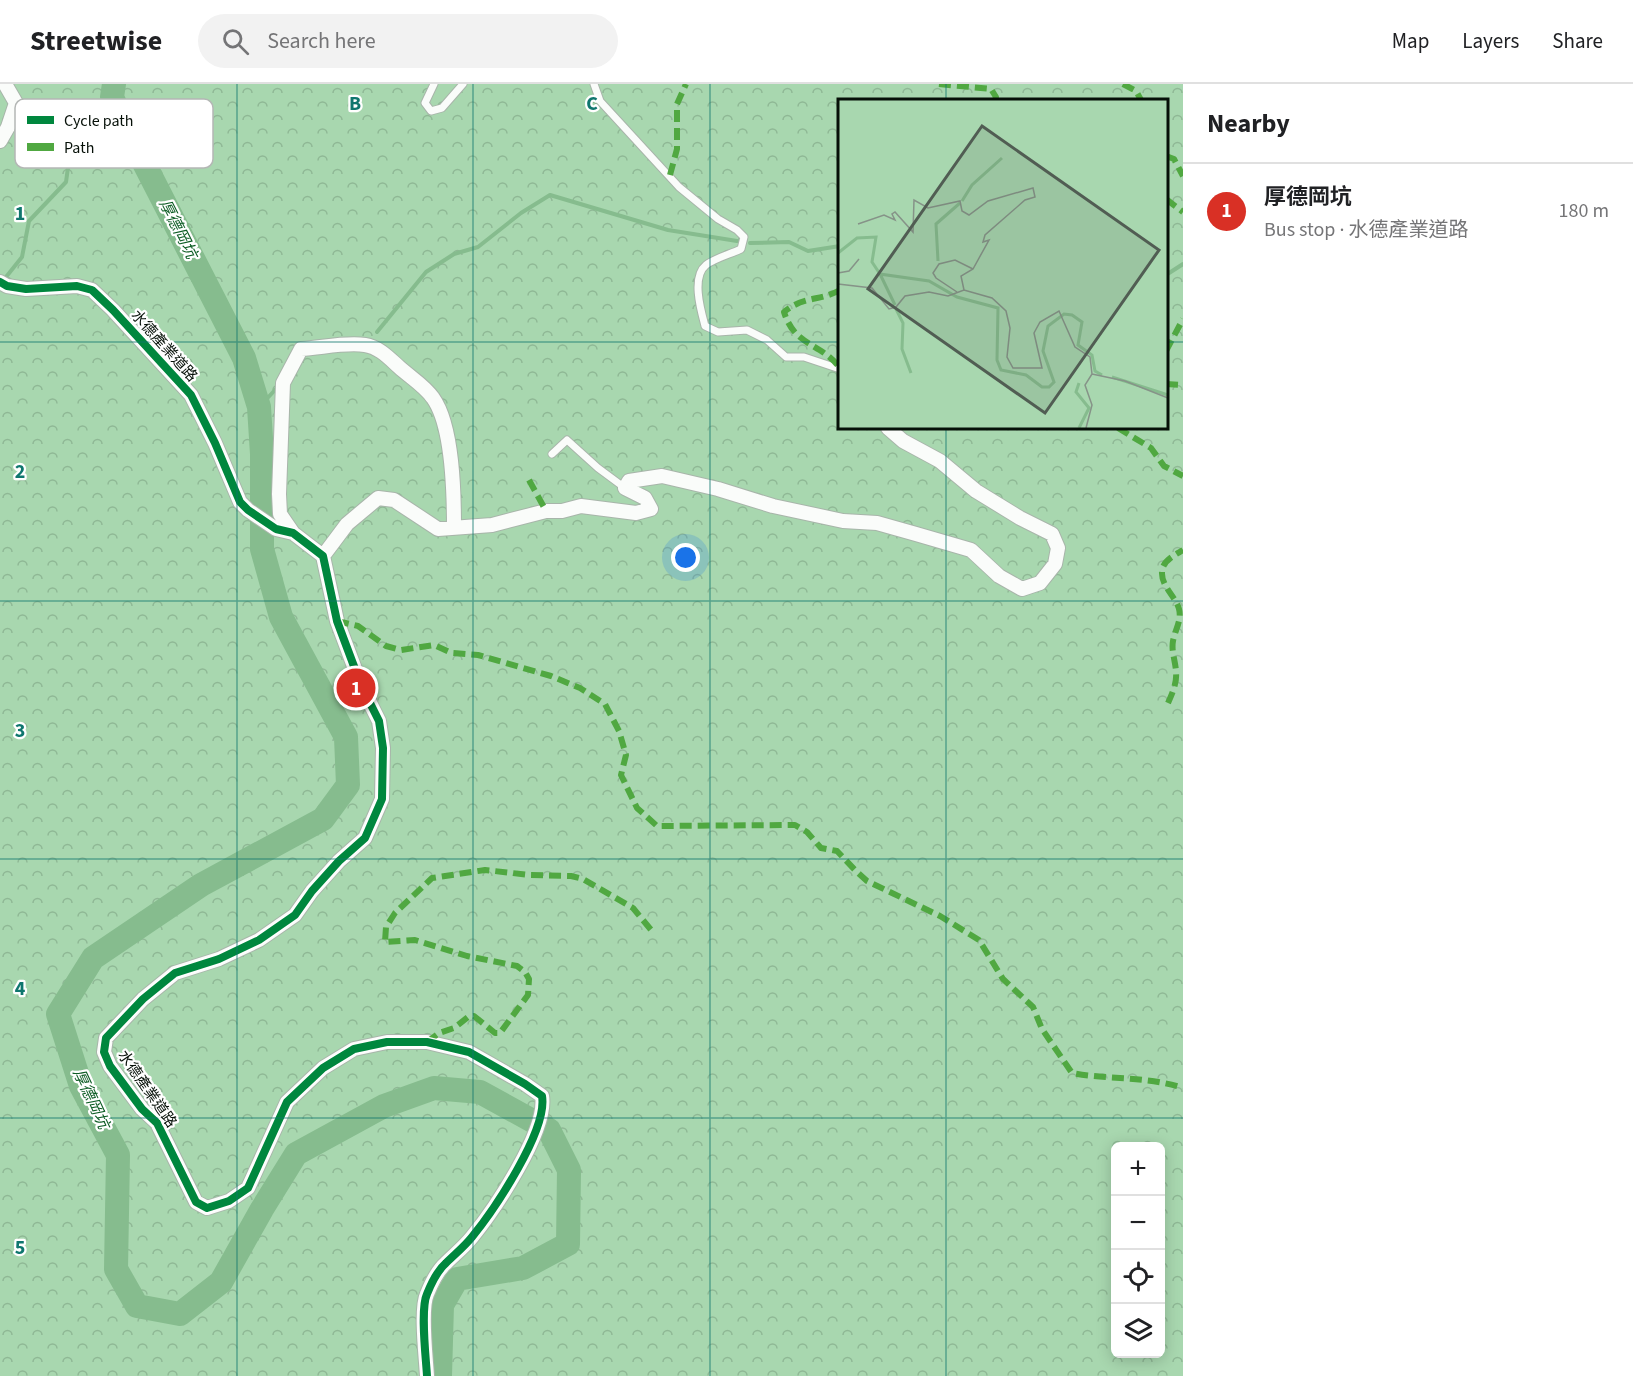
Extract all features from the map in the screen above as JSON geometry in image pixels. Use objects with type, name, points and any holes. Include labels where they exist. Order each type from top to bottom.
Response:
[{"type":"street","points":[[0,141],[8,127],[15,103],[5,84]]},
{"type":"street","name":"水德產業道路","points":[[0,282],[7,286],[27,289],[77,286],[92,290],[191,395],[215,443],[240,502],[276,529],[293,533]]},
{"type":"street","points":[[454,528],[454,488],[447,442],[441,411],[432,396],[379,350],[365,345],[301,349],[283,383],[280,514],[293,533],[323,556],[347,524],[378,498],[394,500],[438,529],[454,528],[492,525],[546,511],[562,511],[581,507],[636,513],[651,509],[645,498],[625,488],[629,481],[662,476],[718,489],[774,506],[843,521],[877,523],[971,550],[999,576],[1022,589],[1040,583],[1055,564],[1058,548],[1052,534],[1020,518],[976,491],[940,461],[903,441],[889,429]]},
{"type":"street","name":"水德產業道路","points":[[323,556],[337,621],[361,685],[379,721],[383,748],[382,800],[365,838],[339,861],[312,891],[295,915],[259,940],[219,959],[176,973],[137,1005],[106,1038],[104,1052],[110,1066],[142,1109],[157,1123],[196,1202],[207,1208],[229,1201],[248,1188],[287,1102],[323,1068],[354,1049],[387,1042],[427,1042],[469,1052],[542,1096],[544,1107],[536,1131],[507,1189],[462,1250],[444,1264],[425,1296],[424,1341],[427,1376]]},
{"type":"lane","points":[[434,84],[425,103],[431,111],[442,108],[463,84]]},
{"type":"lane","points":[[594,84],[600,101],[679,187],[744,237],[741,249],[705,266],[698,278],[699,303],[705,326],[718,332],[747,330],[767,340],[786,357],[804,357],[838,368]]},
{"type":"lane","points":[[552,454],[567,440],[598,468],[625,488]]},
{"type":"green space","points":[[0,84],[1183,84],[1183,1376],[0,1376]]},
{"type":"waterway","name":"厚德岡坑","points":[[113,99],[114,84]]},
{"type":"waterway","points":[[6,277],[22,257],[29,221],[66,182],[68,168]]},
{"type":"waterway","name":"厚德岡坑","points":[[147,168],[244,358],[259,407],[262,454],[262,549],[281,617],[346,737],[348,785],[323,819],[201,885],[93,958],[58,1014],[81,1086],[118,1155],[116,1269],[137,1306],[180,1314],[221,1282],[296,1154],[384,1106],[434,1088],[480,1092],[549,1130],[569,1170],[568,1244],[523,1268],[457,1279],[442,1305],[440,1376]]},
{"type":"waterway","points":[[377,332],[426,272],[454,254],[478,247],[521,213],[550,195],[668,230],[737,241]]},
{"type":"waterway","points":[[750,243],[789,242],[808,251],[838,246]]},
{"type":"waterway","points":[[1168,274],[1183,264]]},
{"type":"waterway","points":[[259,407],[276,389]]},
{"type":"marked path","points":[[670,175],[677,149],[677,104],[686,84]]},
{"type":"marked path","points":[[939,84],[991,89],[995,99]]},
{"type":"marked path","points":[[1123,84],[1136,91],[1140,99]]},
{"type":"marked path","points":[[1168,157],[1174,159],[1183,176]]},
{"type":"marked path","points":[[1168,201],[1183,212]]},
{"type":"marked path","points":[[838,291],[798,303],[784,312],[795,332],[838,366]]},
{"type":"marked path","points":[[1168,347],[1183,319]]},
{"type":"marked path","points":[[1168,384],[1183,385]]},
{"type":"marked path","points":[[1120,429],[1151,448],[1164,466],[1183,476]]},
{"type":"marked path","points":[[529,480],[546,511]]},
{"type":"marked path","points":[[1168,703],[1176,681],[1173,645],[1180,613],[1164,582],[1162,572],[1167,562],[1183,550]]},
{"type":"marked path","points":[[337,621],[358,626],[386,646],[401,650],[434,645],[452,653],[478,655],[551,676],[580,688],[605,704],[619,731],[626,755],[621,775],[637,808],[657,826],[795,825],[807,832],[821,848],[837,851],[867,881],[940,916],[979,940],[1003,979],[1033,1007],[1042,1029],[1072,1073],[1142,1080],[1183,1088]]},
{"type":"marked path","points":[[427,1042],[439,1033],[454,1028],[468,1017],[474,1016],[495,1033],[500,1033],[528,995],[529,979],[525,972],[517,966],[467,956],[415,940],[385,942],[386,927],[395,913],[432,878],[485,870],[530,875],[571,876],[583,879],[633,908],[652,931]]},
{"type":"cycle path","points":[[0,282],[7,286],[26,289],[77,286],[92,290],[191,395],[215,443],[240,502],[276,529],[293,533],[323,556],[337,621],[361,685],[379,721],[383,748],[382,799],[365,838],[339,861],[312,891],[295,915],[259,940],[219,959],[175,973],[143,999],[106,1038],[104,1052],[110,1066],[142,1109],[157,1123],[196,1202],[207,1208],[229,1201],[248,1188],[287,1102],[323,1068],[354,1049],[387,1042],[427,1042],[469,1052],[542,1096],[542,1111],[537,1129],[517,1169],[482,1225],[440,1269],[427,1294],[424,1322],[427,1376]]},
{"type":"place","name":"厚德岡坑","points":[[356,688]]}]
